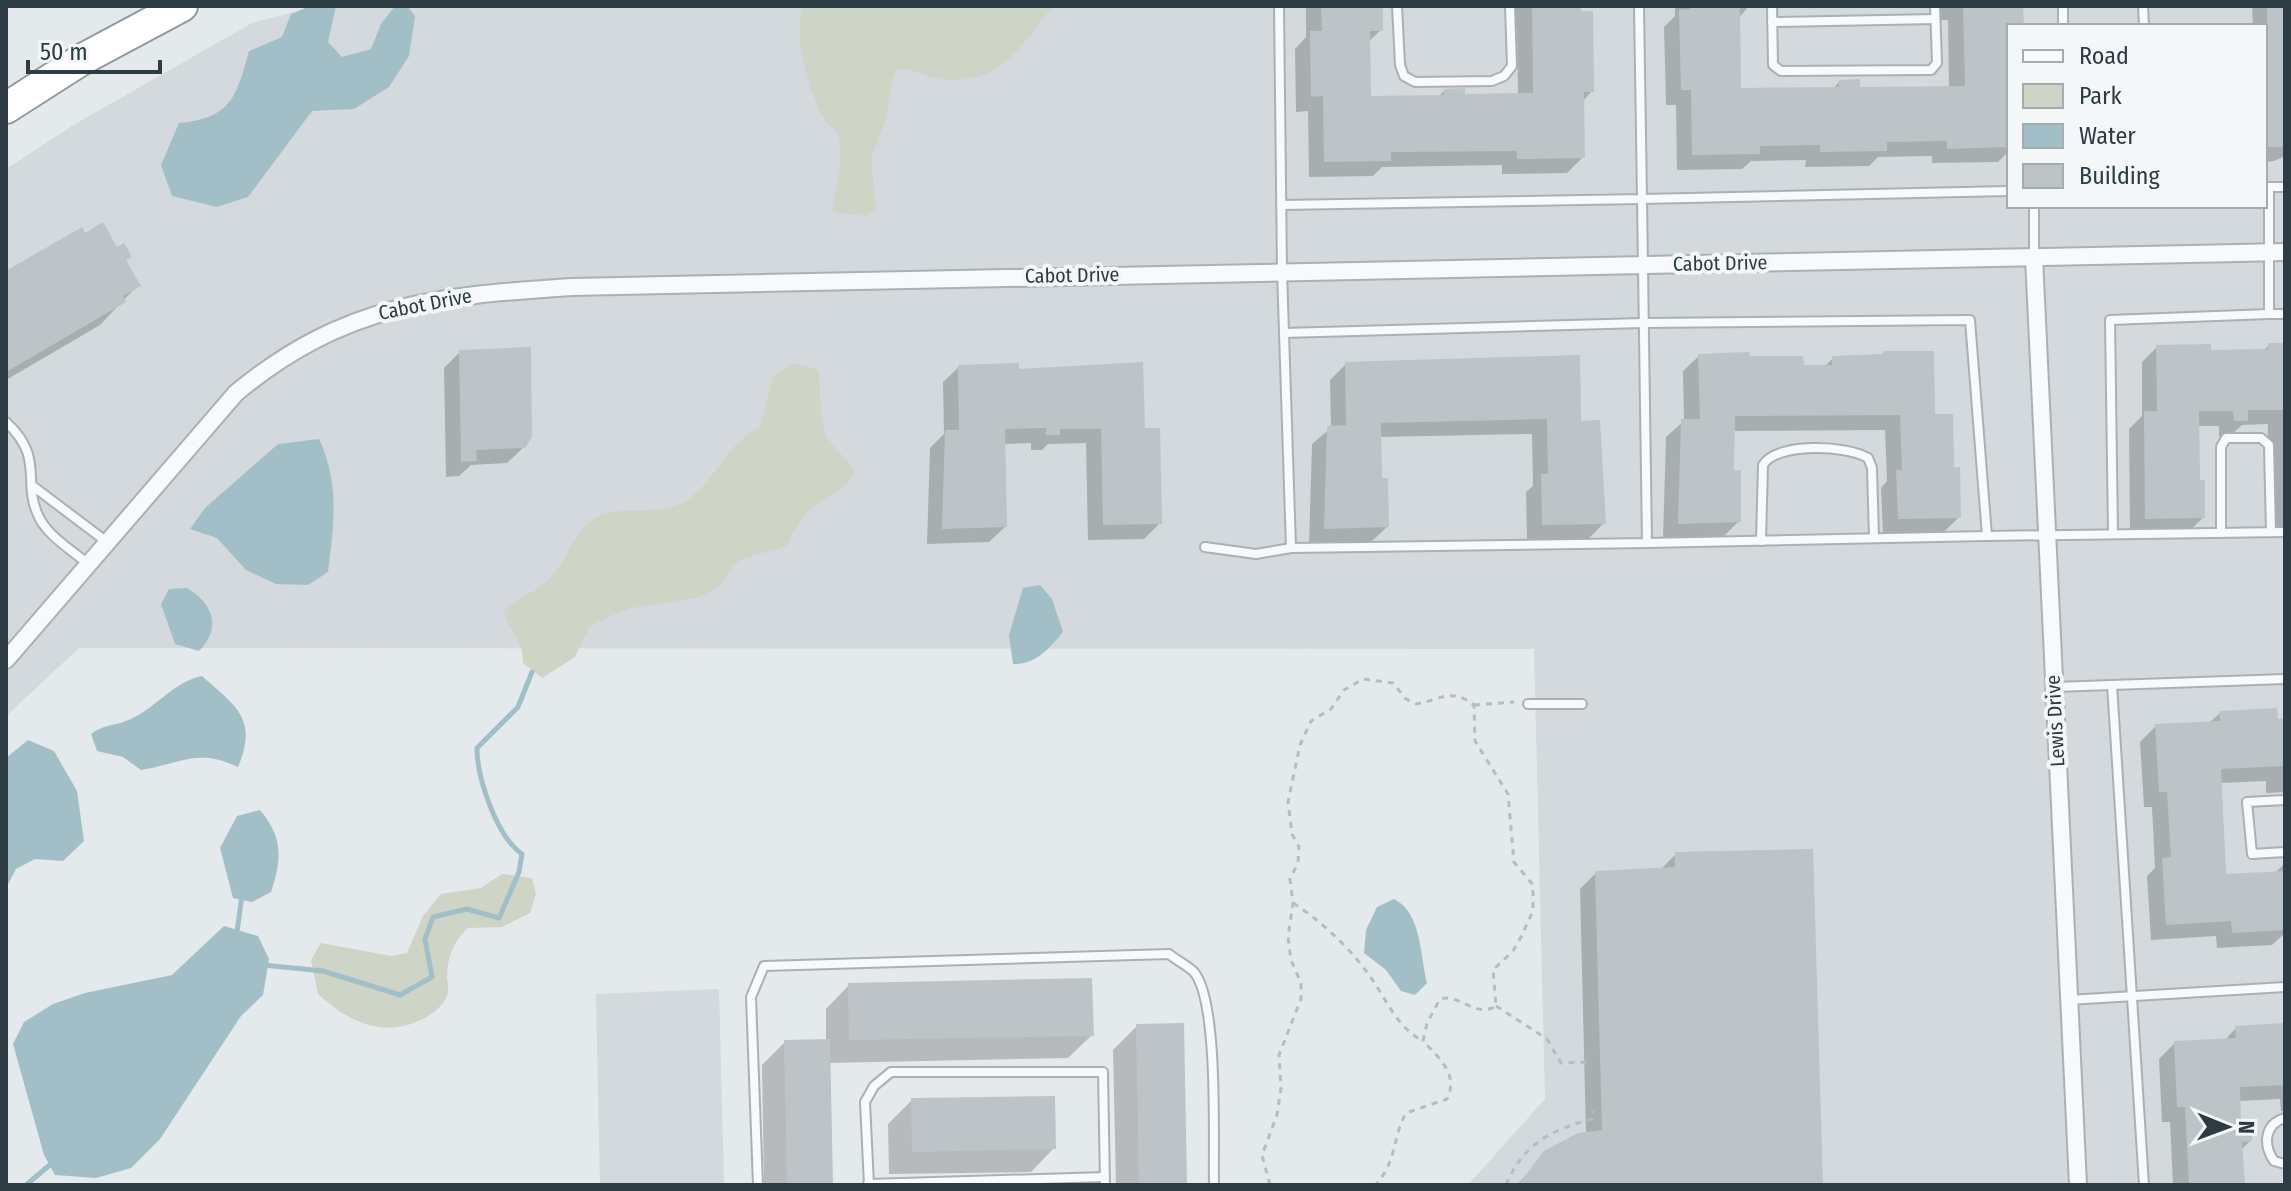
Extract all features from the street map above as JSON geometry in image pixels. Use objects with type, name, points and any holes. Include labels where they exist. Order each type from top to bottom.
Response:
[{"type":"highway","points":[[6,108],[81,60],[182,6]]},
{"type":"street","name":"Cabot Drive","points":[[6,660],[236,393],[265,369],[359,318],[418,301],[475,293],[571,287],[2285,252]]},
{"type":"street","name":"Lewis Drive","points":[[2034,257],[2078,1185]]},
{"type":"lane","points":[[1279,6],[1282,271],[1291,548]]},
{"type":"lane","points":[[1397,6],[1400,65],[1404,76],[1415,82],[1492,81],[1504,76],[1512,66],[1510,6]]},
{"type":"lane","points":[[1639,6],[1647,543]]},
{"type":"lane","points":[[1772,6],[1773,65],[1781,71],[1931,70],[1937,63],[1935,6]]},
{"type":"lane","points":[[1772,22],[1935,19]]},
{"type":"lane","points":[[2267,187],[2285,187]]},
{"type":"lane","points":[[1281,205],[2007,191]]},
{"type":"lane","points":[[2034,208],[2034,257]]},
{"type":"lane","points":[[2267,208],[2269,314]]},
{"type":"lane","points":[[2113,534],[2110,320],[2285,314]]},
{"type":"lane","points":[[1284,333],[1643,323],[1970,320],[1987,536]]},
{"type":"lane","points":[[6,422],[28,453],[35,506],[41,521],[88,564]]},
{"type":"lane","points":[[2221,533],[2221,447],[2226,438],[2236,436],[2261,438],[2269,445],[2271,532]]},
{"type":"lane","points":[[1761,541],[1763,465],[1768,457],[1788,450],[1844,450],[1868,458],[1872,468],[1874,538]]},
{"type":"lane","points":[[34,487],[107,542]]},
{"type":"lane","points":[[1205,547],[1256,554],[1291,548],[2285,532]]},
{"type":"lane","points":[[2053,687],[2285,679]]},
{"type":"lane","points":[[2112,685],[2144,1185]]},
{"type":"lane","points":[[1528,704],[1582,704]]},
{"type":"lane","points":[[2285,800],[2247,802],[2252,854],[2285,852]]},
{"type":"lane","points":[[758,1185],[751,997],[764,966],[1169,954],[1195,973],[1204,1002],[1211,1040],[1214,1185]]},
{"type":"lane","points":[[2068,1000],[2285,987]]},
{"type":"lane","points":[[891,1072],[1103,1072],[1105,1181],[868,1184],[865,1102],[874,1086],[891,1072]]},
{"type":"lane","points":[[2285,1118],[2275,1121],[2268,1131],[2266,1149],[2274,1161],[2285,1164]]},
{"type":"path","points":[[1270,1185],[1262,1155],[1277,1115],[1281,1088],[1279,1055],[1301,999],[1301,983],[1291,960],[1288,937],[1293,903],[1290,879],[1298,863],[1299,847],[1292,834],[1288,802],[1300,745],[1311,721],[1331,709],[1344,690],[1363,679],[1393,683],[1406,699],[1416,704],[1447,693],[1462,695],[1474,705],[1528,704]]},
{"type":"path","points":[[1474,705],[1475,741],[1508,794],[1514,862],[1533,885],[1533,911],[1528,923],[1513,951],[1493,970],[1496,1006]]},
{"type":"path","points":[[1293,903],[1312,915],[1361,967],[1402,1025],[1448,1067],[1451,1091],[1447,1099],[1406,1113],[1399,1125],[1394,1158],[1375,1185]]},
{"type":"path","points":[[1423,1041],[1440,999],[1453,998],[1480,1010],[1489,1011],[1496,1006]]},
{"type":"path","points":[[1496,1006],[1547,1039],[1561,1063],[1592,1062]]},
{"type":"path","points":[[1506,1185],[1522,1156],[1537,1141],[1553,1131],[1593,1119],[1593,1111]]},
{"type":"shaded area","points":[[318,6],[2285,6],[2285,1185],[1468,1185],[1545,1099],[1534,649],[79,648],[6,716],[6,169],[75,124],[252,23]]},
{"type":"shaded area","points":[[719,989],[724,1185],[600,1185],[596,994]]},
{"type":"green space","points":[[802,6],[1053,6],[1010,59],[984,75],[946,80],[898,69],[893,75],[886,118],[871,159],[876,210],[867,216],[833,212],[840,161],[839,140],[837,132],[824,119],[808,78],[801,49]]},
{"type":"green space","points":[[794,363],[818,370],[824,428],[827,437],[854,473],[849,480],[806,514],[786,546],[739,560],[717,588],[700,597],[631,608],[610,616],[589,627],[575,657],[542,678],[523,663],[522,649],[503,612],[548,580],[580,532],[597,517],[618,511],[668,508],[697,492],[728,453],[760,427],[773,377]]},
{"type":"green space","points":[[502,874],[532,878],[536,894],[530,913],[502,927],[468,928],[458,939],[450,957],[447,996],[428,1016],[396,1027],[368,1025],[342,1013],[318,994],[311,960],[321,943],[391,956],[407,953],[423,916],[441,894],[481,888]]},
{"type":"water","points":[[310,6],[336,6],[328,42],[342,57],[371,49],[381,24],[395,6],[407,6],[415,16],[409,56],[389,87],[354,109],[312,111],[248,197],[217,207],[172,196],[161,165],[179,123],[210,116],[229,103],[249,51],[282,37],[291,14]]},
{"type":"water","points":[[319,439],[333,488],[328,572],[308,585],[276,584],[246,570],[217,538],[190,529],[205,508],[278,444]]},
{"type":"water","points":[[1040,585],[1052,599],[1063,632],[1035,659],[1013,664],[1009,635],[1023,588]]},
{"type":"water","points":[[187,588],[203,601],[211,616],[210,634],[199,651],[175,644],[161,604],[169,589]]},
{"type":"water","points":[[202,676],[234,706],[245,725],[244,751],[238,767],[224,761],[200,758],[141,770],[123,757],[97,751],[91,734],[136,716],[182,684]]},
{"type":"water","points":[[28,740],[54,751],[77,791],[84,841],[63,861],[35,859],[16,869],[6,888],[6,758]]},
{"type":"water","points":[[260,810],[273,830],[278,859],[271,892],[252,902],[233,898],[220,848],[237,816]]},
{"type":"water","points":[[1394,899],[1410,914],[1418,936],[1427,983],[1415,995],[1401,991],[1386,970],[1364,953],[1366,930],[1377,907]]},
{"type":"water","points":[[224,926],[258,936],[269,959],[263,995],[241,1016],[160,1139],[131,1168],[96,1178],[55,1175],[44,1155],[13,1044],[24,1022],[53,1004],[85,993],[172,975]]},
{"type":"building","points":[[1321,6],[1383,6],[1383,31],[1370,31],[1371,96],[1444,95],[1444,89],[1465,88],[1465,94],[1533,93],[1532,6],[1581,6],[1581,11],[1593,11],[1594,92],[1584,92],[1585,158],[1517,159],[1517,151],[1391,152],[1391,161],[1324,162],[1323,96],[1311,97],[1310,31],[1322,31]]},
{"type":"building","points":[[1690,6],[1740,6],[1741,88],[1839,87],[1839,80],[1860,79],[1860,87],[1965,86],[1963,6],[2023,6],[2024,24],[2007,24],[2007,147],[1947,149],[1947,141],[1887,142],[1887,151],[1820,152],[1820,145],[1760,146],[1760,154],[1692,155],[1691,90],[1681,90],[1679,10],[1690,9]]},
{"type":"building","points":[[2267,6],[2285,6],[2285,147],[2267,147]]},
{"type":"building","points":[[103,222],[117,247],[124,243],[132,257],[126,260],[141,286],[123,296],[126,302],[6,372],[6,271],[82,227],[85,233]]},
{"type":"building","points":[[2268,343],[2285,343],[2285,410],[2248,410],[2248,421],[2234,421],[2233,411],[2199,411],[2200,480],[2205,480],[2205,518],[2145,519],[2144,411],[2157,411],[2156,345],[2211,344],[2211,350],[2268,349]]},
{"type":"building","points":[[531,347],[532,437],[525,448],[476,450],[477,461],[461,462],[459,350]]},
{"type":"building","points":[[1883,351],[1934,351],[1935,414],[1953,414],[1954,467],[1960,467],[1961,518],[1898,519],[1896,470],[1902,470],[1900,415],[1735,416],[1734,471],[1741,470],[1741,522],[1678,524],[1681,419],[1700,419],[1698,354],[1749,352],[1750,356],[1803,356],[1804,365],[1832,365],[1832,356],[1883,354]]},
{"type":"building","points":[[1580,355],[1581,421],[1600,420],[1606,524],[1542,525],[1541,474],[1548,474],[1547,419],[1381,423],[1382,478],[1388,478],[1389,527],[1324,529],[1327,426],[1346,425],[1345,362]]},
{"type":"building","points":[[1143,362],[1145,428],[1160,428],[1162,524],[1103,525],[1101,429],[1060,429],[1060,435],[1046,435],[1046,428],[1005,429],[1007,527],[942,529],[945,430],[959,430],[958,365],[1019,363],[1019,369]]},
{"type":"building","points":[[2277,708],[2278,719],[2285,718],[2285,766],[2221,769],[2226,874],[2285,871],[2285,930],[2232,933],[2231,921],[2166,925],[2162,858],[2171,857],[2167,792],[2159,792],[2155,724],[2220,721],[2219,711]]},
{"type":"building","points":[[1813,849],[1823,1185],[1518,1185],[1544,1151],[1578,1133],[1602,1130],[1595,871],[1675,867],[1675,852]]},
{"type":"building","points":[[1092,978],[1094,1036],[849,1040],[848,983]]},
{"type":"building","points":[[1184,1023],[1187,1185],[1139,1185],[1136,1024]]},
{"type":"building","points":[[2285,1023],[2285,1085],[2240,1087],[2241,1126],[2251,1126],[2252,1141],[2242,1142],[2245,1185],[2189,1185],[2185,1107],[2177,1107],[2174,1041],[2236,1038],[2235,1026]]},
{"type":"building","points":[[830,1039],[833,1185],[787,1185],[784,1040]]},
{"type":"building","points":[[1055,1096],[1056,1149],[912,1152],[911,1098]]},
{"type":"waterway","points":[[263,965],[323,971],[400,995],[432,977],[425,939],[433,917],[467,909],[499,918],[519,872],[522,854],[496,820],[484,790],[477,748],[518,707],[532,672]]},
{"type":"waterway","points":[[237,932],[242,895]]},
{"type":"waterway","points":[[26,1185],[52,1163]]}]
